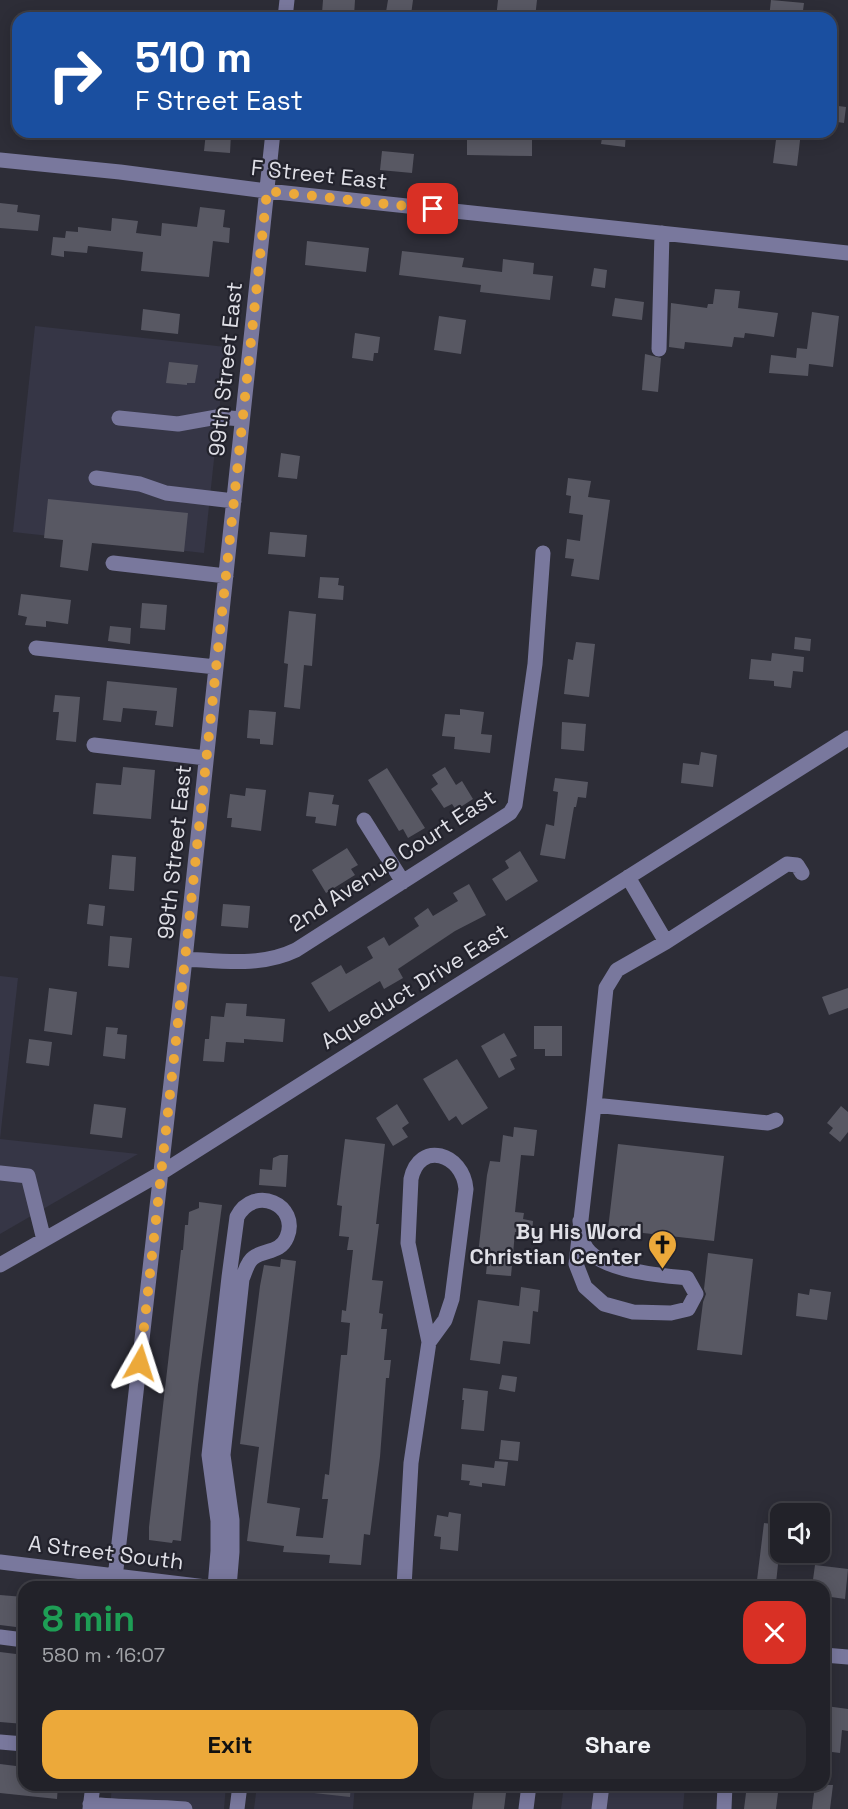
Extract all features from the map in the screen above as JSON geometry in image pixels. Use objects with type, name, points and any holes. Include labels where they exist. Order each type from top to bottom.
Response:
[{"type":"street","name":"99th Street East","points":[[115,1581],[185,959],[272,138]]},
{"type":"street","name":"F Street East","points":[[0,160],[848,253]]},
{"type":"street","points":[[659,349],[662,233]]},
{"type":"street","points":[[119,418],[178,424],[217,417],[242,420]]},
{"type":"street","points":[[96,478],[140,484],[166,493],[234,501]]},
{"type":"street","name":"2nd Avenue Court East","points":[[185,959],[237,962],[267,961],[282,957],[510,813],[515,805],[535,664],[543,553]]},
{"type":"street","points":[[113,563],[226,576]]},
{"type":"street","points":[[36,648],[216,668]]},
{"type":"street","name":"Aqueduct Drive East","points":[[0,1265],[161,1173],[848,738]]},
{"type":"street","points":[[94,745],[206,758]]},
{"type":"street","points":[[364,820],[403,882]]},
{"type":"street","points":[[580,1221],[585,1245],[606,1264],[645,1273],[687,1278],[696,1294],[688,1309],[671,1313],[633,1312],[603,1304],[585,1287],[576,1264],[580,1221],[594,1106],[606,988],[617,970],[666,942],[787,864],[797,865],[801,873]]},
{"type":"street","points":[[628,877],[666,942]]},
{"type":"street","points":[[594,1106],[768,1123],[776,1120]]},
{"type":"street","points":[[404,1581],[411,1463],[429,1342],[411,1260],[408,1228],[413,1169],[417,1162],[433,1156],[451,1160],[460,1168],[465,1178],[466,1189],[452,1299],[445,1320],[429,1342]]},
{"type":"street","points":[[0,1173],[28,1176],[44,1240]]},
{"type":"street","points":[[216,1581],[219,1551],[218,1521],[209,1455],[229,1277],[237,1217],[250,1202],[264,1200],[282,1208],[289,1221],[289,1228],[288,1236],[279,1248],[250,1260],[242,1279],[223,1455],[232,1520],[230,1581]]},
{"type":"street","name":"A Street South","points":[[0,1562],[109,1581]]},
{"type":"street","points":[[0,1637],[18,1639]]},
{"type":"street","points":[[830,1656],[848,1658]]},
{"type":"street","points":[[0,1742],[18,1744]]},
{"type":"street","points":[[92,1791],[90,1807],[119,1808],[149,1805],[185,1809]]},
{"type":"street","points":[[237,1809],[239,1791]]},
{"type":"street","points":[[526,1809],[528,1791]]},
{"type":"street","points":[[599,1809],[601,1791]]},
{"type":"street","points":[[724,1809],[725,1791]]},
{"type":"shaded area","points":[[35,326],[226,347],[204,553],[13,532]]},
{"type":"shaded area","points":[[0,976],[18,978],[0,1139]]},
{"type":"shaded area","points":[[0,1139],[138,1154],[0,1234]]},
{"type":"shaded area","points":[[112,1791],[226,1791],[224,1809],[110,1809]]},
{"type":"shaded area","points":[[256,1791],[354,1791],[353,1809],[254,1809]]},
{"type":"shaded area","points":[[563,1791],[684,1791],[683,1809],[561,1809]]},
{"type":"building","points":[[323,0],[355,0],[354,12],[322,12]]},
{"type":"building","points":[[388,0],[413,0],[411,12],[386,12]]},
{"type":"building","points":[[498,0],[537,0],[536,12],[497,12]]},
{"type":"building","points":[[771,0],[804,3],[803,12],[770,12]]},
{"type":"building","points":[[837,106],[846,107],[844,123],[837,122]]},
{"type":"building","points":[[205,138],[231,138],[230,153],[204,151]]},
{"type":"building","points":[[467,138],[532,138],[532,156],[467,155]]},
{"type":"building","points":[[602,138],[626,138],[625,147],[601,144]]},
{"type":"building","points":[[776,138],[800,138],[797,166],[773,163]]},
{"type":"building","points":[[382,151],[414,154],[412,173],[380,170]]},
{"type":"building","points":[[0,203],[18,205],[17,212],[40,215],[38,231],[0,228]]},
{"type":"building","points":[[200,207],[225,210],[223,227],[230,228],[229,243],[213,241],[209,277],[141,271],[143,252],[88,246],[87,253],[64,251],[64,257],[51,255],[53,237],[65,238],[66,231],[78,232],[78,227],[111,231],[112,218],[138,221],[136,233],[161,236],[162,223],[197,227]]},
{"type":"building","points":[[307,241],[369,248],[366,272],[305,265]]},
{"type":"building","points":[[402,251],[464,258],[462,267],[502,272],[503,259],[534,263],[533,274],[553,276],[550,300],[480,292],[481,285],[399,275]]},
{"type":"building","points":[[594,268],[607,270],[605,288],[591,286]]},
{"type":"building","points":[[715,289],[740,291],[738,308],[778,313],[774,337],[745,333],[744,338],[734,337],[732,347],[685,342],[684,349],[669,347],[671,303],[707,308],[708,304],[713,304]]},
{"type":"building","points":[[615,298],[644,302],[642,320],[612,316]]},
{"type":"building","points":[[143,309],[180,314],[178,334],[141,330]]},
{"type":"building","points":[[812,312],[839,316],[833,367],[809,364],[808,376],[769,373],[771,355],[796,358],[797,348],[807,349]]},
{"type":"building","points":[[439,316],[466,320],[461,354],[434,350]]},
{"type":"building","points":[[355,333],[380,337],[378,353],[374,353],[373,361],[352,358]]},
{"type":"building","points":[[645,354],[661,358],[658,392],[642,390]]},
{"type":"building","points":[[169,362],[198,365],[195,383],[187,383],[187,385],[166,383]]},
{"type":"building","points":[[281,453],[300,456],[297,479],[278,477]]},
{"type":"building","points":[[568,478],[591,481],[588,497],[610,500],[599,580],[571,576],[574,559],[565,558],[567,539],[580,541],[583,515],[569,513],[571,496],[566,495]]},
{"type":"building","points":[[48,499],[188,513],[184,552],[92,543],[88,571],[60,567],[63,540],[44,538]]},
{"type":"building","points":[[270,532],[307,535],[305,557],[268,554]]},
{"type":"building","points":[[320,577],[339,578],[338,585],[344,586],[343,600],[318,598]]},
{"type":"building","points":[[21,594],[71,600],[68,624],[46,621],[46,627],[25,625],[27,617],[18,615]]},
{"type":"building","points":[[142,603],[167,605],[165,630],[140,628]]},
{"type":"building","points":[[289,611],[316,614],[312,666],[304,665],[300,709],[284,707],[288,664],[284,663]]},
{"type":"building","points":[[110,626],[131,628],[130,644],[108,641]]},
{"type":"building","points":[[795,637],[811,639],[810,651],[794,649]]},
{"type":"building","points":[[576,642],[595,644],[589,697],[564,694],[568,659],[573,660]]},
{"type":"building","points":[[772,653],[804,657],[803,672],[793,671],[791,688],[774,686],[774,681],[749,679],[751,659],[771,661]]},
{"type":"building","points":[[107,681],[177,688],[173,727],[155,725],[157,711],[123,708],[121,722],[103,720]]},
{"type":"building","points":[[55,695],[80,697],[76,742],[56,740],[59,712],[53,712]]},
{"type":"building","points":[[460,709],[484,712],[481,734],[492,735],[490,753],[454,749],[455,737],[442,736],[445,714],[460,715]]},
{"type":"building","points":[[249,710],[276,712],[273,745],[260,744],[260,739],[247,738]]},
{"type":"building","points":[[562,722],[586,724],[584,751],[561,749]]},
{"type":"building","points":[[701,752],[717,755],[713,787],[681,783],[683,763],[699,765]]},
{"type":"building","points":[[123,767],[155,770],[151,819],[93,814],[96,783],[121,785]]},
{"type":"building","points":[[445,767],[456,785],[462,781],[473,799],[456,810],[452,804],[444,808],[431,789],[438,784],[432,775]]},
{"type":"building","points":[[387,768],[425,828],[408,838],[403,829],[399,831],[368,780]]},
{"type":"building","points":[[555,778],[588,782],[586,798],[578,797],[576,807],[574,807],[565,859],[540,855],[546,824],[554,826],[558,792],[553,791]]},
{"type":"building","points":[[246,788],[266,790],[261,831],[231,827],[232,818],[227,818],[230,794],[245,796]]},
{"type":"building","points":[[309,792],[334,795],[332,804],[339,805],[336,826],[315,823],[316,817],[306,816]]},
{"type":"building","points":[[347,848],[358,865],[351,869],[355,875],[326,893],[312,870]]},
{"type":"building","points":[[520,851],[538,881],[506,901],[492,879],[509,868],[505,861]]},
{"type":"building","points":[[112,855],[136,857],[134,891],[109,889]]},
{"type":"building","points":[[469,884],[486,915],[455,931],[398,969],[403,978],[384,989],[380,981],[329,1012],[311,983],[341,965],[346,974],[373,958],[367,947],[384,937],[389,946],[419,926],[414,918],[428,908],[433,916],[458,901],[453,893]]},
{"type":"building","points":[[89,904],[105,906],[103,926],[87,924]]},
{"type":"building","points":[[223,904],[250,906],[248,928],[221,926]]},
{"type":"building","points":[[110,936],[132,938],[129,968],[108,966]]},
{"type":"building","points":[[49,988],[77,992],[72,1035],[44,1031]]},
{"type":"building","points":[[848,988],[848,1008],[829,1015],[822,997]]},
{"type":"building","points":[[226,1003],[247,1004],[246,1016],[285,1019],[283,1042],[244,1039],[244,1043],[226,1042],[224,1062],[203,1061],[205,1039],[209,1039],[211,1016],[224,1017]]},
{"type":"building","points":[[534,1026],[562,1026],[562,1056],[545,1056],[545,1049],[534,1049]]},
{"type":"building","points":[[106,1027],[118,1028],[117,1034],[127,1035],[125,1059],[103,1056]]},
{"type":"building","points":[[504,1033],[517,1056],[510,1059],[515,1069],[499,1078],[481,1046]]},
{"type":"building","points":[[29,1039],[52,1042],[49,1066],[26,1063]]},
{"type":"building","points":[[457,1059],[488,1108],[462,1125],[456,1116],[449,1121],[423,1079]]},
{"type":"building","points":[[94,1104],[126,1108],[122,1138],[90,1134]]},
{"type":"building","points":[[397,1104],[409,1123],[402,1128],[408,1137],[393,1146],[376,1118]]},
{"type":"building","points":[[841,1106],[848,1112],[848,1132],[840,1142],[829,1133],[833,1128],[827,1123]]},
{"type":"building","points":[[514,1127],[537,1130],[534,1156],[521,1155],[515,1212],[524,1213],[523,1219],[533,1221],[532,1234],[515,1232],[511,1276],[486,1274],[487,1264],[477,1263],[487,1175],[490,1161],[500,1162],[503,1135],[513,1137]]},
{"type":"building","points":[[345,1139],[385,1144],[372,1280],[383,1281],[379,1313],[383,1314],[381,1329],[387,1329],[384,1360],[391,1360],[389,1378],[386,1378],[380,1457],[370,1535],[364,1534],[361,1565],[329,1563],[330,1555],[283,1552],[284,1546],[247,1541],[259,1447],[240,1444],[264,1265],[280,1267],[281,1259],[296,1261],[267,1503],[300,1508],[296,1536],[323,1538],[328,1499],[322,1499],[325,1474],[329,1475],[341,1355],[347,1355],[350,1323],[341,1322],[342,1310],[346,1311],[353,1250],[347,1250],[349,1237],[339,1236],[342,1206],[337,1205]]},
{"type":"building","points":[[618,1144],[724,1156],[714,1241],[608,1229]]},
{"type":"building","points":[[288,1155],[286,1187],[259,1185],[260,1169],[272,1170],[273,1158]]},
{"type":"building","points":[[199,1202],[222,1205],[198,1385],[181,1541],[173,1540],[172,1543],[149,1540],[149,1527],[181,1250],[183,1250],[185,1225],[188,1225],[189,1212],[199,1208]]},
{"type":"building","points":[[708,1253],[753,1259],[742,1355],[697,1350],[706,1294],[704,1289]]},
{"type":"building","points":[[521,1287],[540,1290],[538,1312],[533,1311],[530,1344],[503,1341],[500,1364],[470,1360],[478,1300],[519,1306]]},
{"type":"building","points":[[810,1289],[831,1292],[827,1320],[796,1316],[798,1293],[809,1295]]},
{"type":"building","points":[[502,1375],[517,1377],[515,1392],[499,1389]]},
{"type":"building","points":[[463,1388],[488,1391],[484,1431],[461,1429]]},
{"type":"building","points":[[501,1440],[520,1442],[518,1461],[499,1459]]},
{"type":"building","points":[[495,1461],[508,1462],[505,1486],[482,1483],[482,1487],[469,1485],[470,1481],[461,1480],[462,1464],[494,1468]]},
{"type":"building","points":[[449,1512],[461,1514],[458,1551],[440,1549],[441,1537],[434,1536],[437,1515],[448,1517]]},
{"type":"building","points":[[764,1523],[770,1524],[770,1563],[778,1563],[776,1581],[757,1580]]},
{"type":"building","points":[[815,1565],[848,1569],[845,1599],[830,1597],[830,1581],[813,1581]]},
{"type":"building","points":[[0,1595],[18,1596],[18,1627],[0,1625]]},
{"type":"building","points":[[0,1652],[18,1654],[18,1724],[0,1722]]},
{"type":"building","points":[[830,1707],[848,1709],[848,1731],[842,1730],[840,1753],[830,1752]]},
{"type":"building","points":[[0,1764],[18,1766],[18,1791],[58,1791],[57,1799],[0,1793]]},
{"type":"building","points":[[830,1785],[833,1785],[830,1809],[812,1809],[814,1791],[830,1791]]},
{"type":"building","points":[[314,1791],[350,1791],[350,1797],[314,1793]]},
{"type":"building","points":[[474,1791],[506,1791],[504,1809],[472,1809]]},
{"type":"building","points":[[746,1791],[778,1791],[776,1809],[744,1809]]},
{"type":"place","name":"By His Word Christian Center","points":[[663,1270]]},
{"type":"route","points":[[140,1363],[267,191],[433,209]]}]
